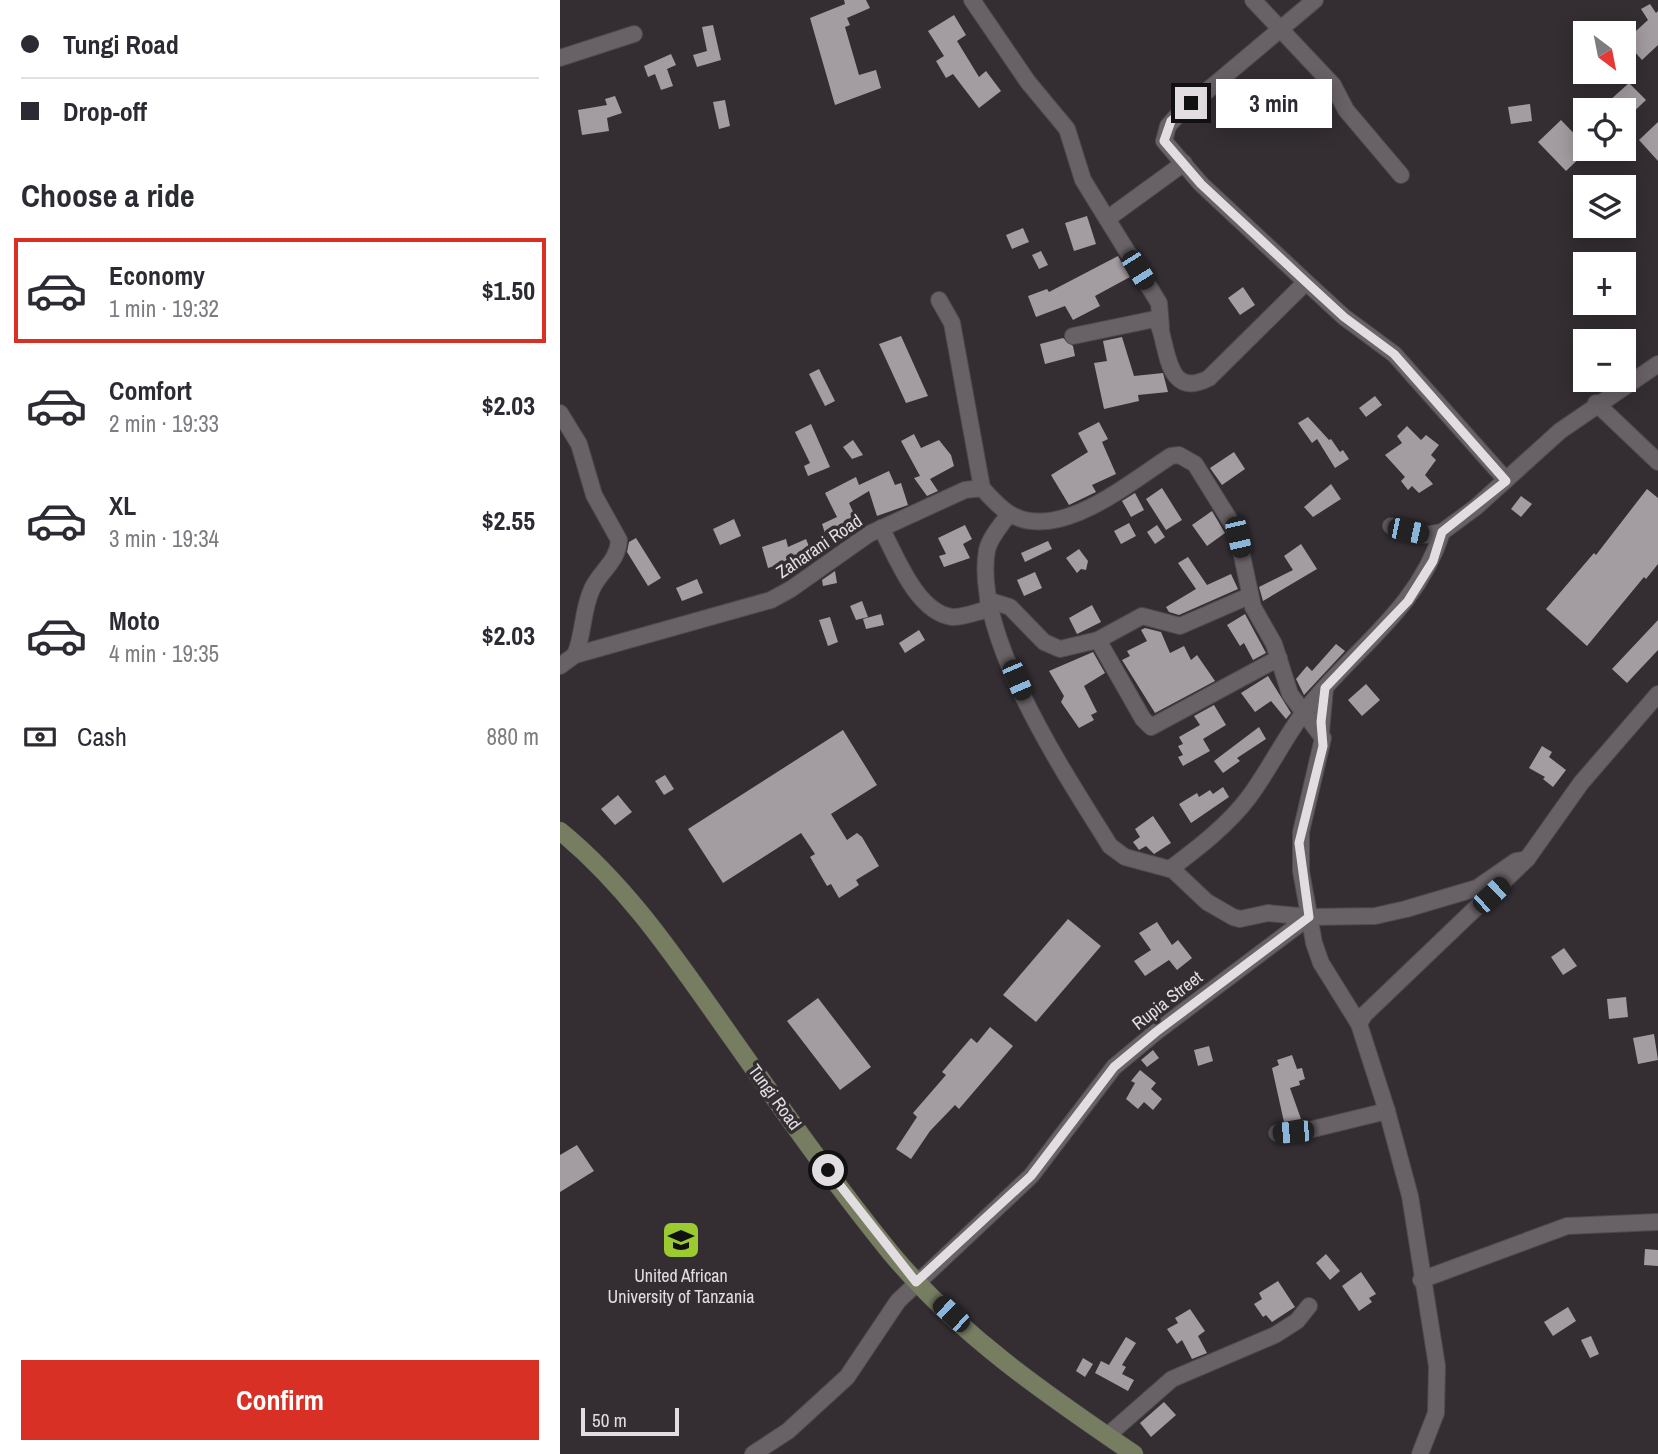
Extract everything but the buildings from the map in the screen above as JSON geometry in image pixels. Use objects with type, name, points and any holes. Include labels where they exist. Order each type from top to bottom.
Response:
[{"type":"main road","name":"Tungi Road","points":[[560,831],[584,850],[654,928],[858,1210],[916,1282],[1031,1384],[1134,1454]]},
{"type":"street","points":[[972,0],[1028,82],[1063,122],[1071,138],[1083,180],[1159,303],[1166,359],[1175,374],[1191,382],[1204,380],[1306,282]]},
{"type":"street","points":[[1253,0],[1333,85],[1346,110],[1401,175]]},
{"type":"street","points":[[1315,0],[1171,121],[1164,141],[1201,184],[1306,282],[1344,317],[1394,354],[1506,481]]},
{"type":"street","points":[[560,58],[635,34]]},
{"type":"street","points":[[1107,219],[1184,163]]},
{"type":"street","points":[[939,300],[951,323],[982,488],[1009,513],[1030,521],[1074,516],[1127,487],[1171,456],[1188,458],[1199,469],[1231,522],[1240,544],[1249,596],[1279,658],[1286,687],[1321,732]]},
{"type":"street","points":[[1073,336],[1152,319],[1161,327]]},
{"type":"street","points":[[1391,526],[1425,535],[1442,532],[1597,403],[1658,364]]},
{"type":"street","points":[[1597,403],[1656,456]]},
{"type":"street","points":[[560,413],[579,444],[594,495],[619,540],[616,555],[590,593],[582,636],[575,655]]},
{"type":"street","name":"Zaharani Road","points":[[560,666],[575,655],[771,600],[881,528],[965,490],[982,488]]},
{"type":"street","points":[[1009,513],[988,548],[989,604],[998,636],[1043,739],[1110,846],[1125,858],[1170,869],[1207,902],[1240,919],[1268,913],[1309,917],[1375,916],[1477,888],[1516,861],[1527,859]]},
{"type":"street","points":[[881,528],[914,587],[934,608],[955,617],[989,604],[1010,607],[1052,648],[1098,640],[1142,616],[1180,626],[1249,596]]},
{"type":"street","points":[[1170,869],[1200,847],[1244,804],[1304,713],[1408,601],[1433,561],[1442,532]]},
{"type":"street","points":[[1098,640],[1151,727],[1279,658]]},
{"type":"street","points":[[1325,688],[1321,732],[1323,746],[1299,843],[1309,917],[1321,963],[1359,1024],[1378,1090],[1387,1111],[1410,1196],[1439,1390],[1436,1413],[1420,1454]]},
{"type":"street","points":[[1359,1024],[1364,1015],[1527,859],[1581,783],[1658,694]]},
{"type":"street","name":"Rupia Street","points":[[765,1451],[846,1377],[898,1301],[916,1282],[1031,1176],[1114,1067],[1156,1032],[1309,917]]},
{"type":"street","points":[[1276,1133],[1309,1130],[1387,1111]]},
{"type":"street","points":[[1421,1280],[1567,1226],[1657,1222]]},
{"type":"street","points":[[1107,1436],[1172,1379],[1275,1335],[1297,1321],[1309,1306]]},
{"type":"place","name":"United African University of Tanzania","points":[[681,1240]]},
{"type":"route","points":[[828,1170],[888,1250],[916,1282],[1031,1176],[1114,1067],[1156,1032],[1309,917],[1299,843],[1323,746],[1321,722],[1325,688],[1408,601],[1433,561],[1442,532],[1506,481],[1467,433],[1418,384],[1394,354],[1344,317],[1306,282],[1201,184],[1164,141],[1168,125],[1191,103]]}]
